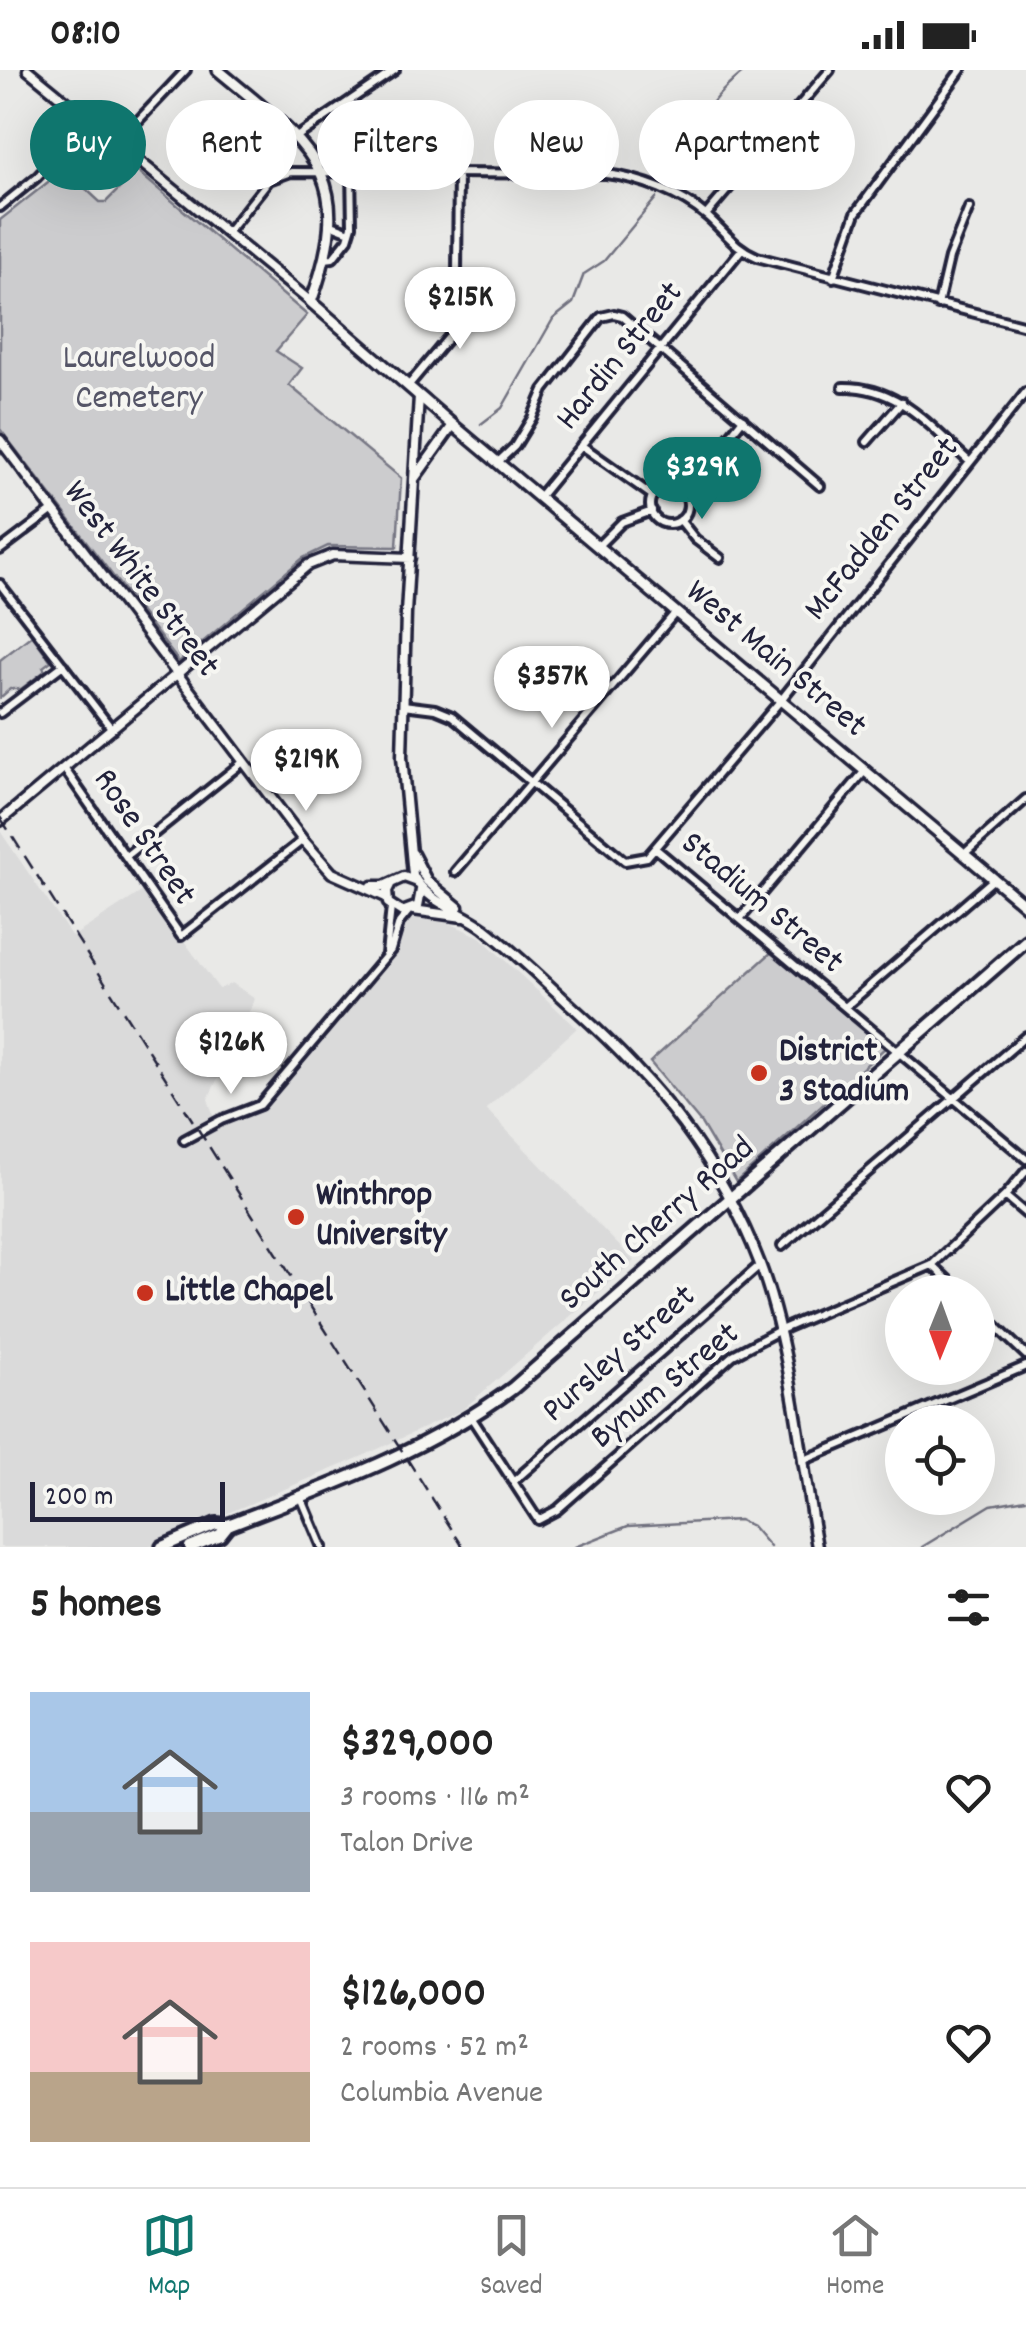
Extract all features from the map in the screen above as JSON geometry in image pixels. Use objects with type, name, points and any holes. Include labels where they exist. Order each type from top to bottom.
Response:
[{"type":"main road","points":[[218,70],[251,100]]},
{"type":"main road","points":[[297,142],[317,165]]},
{"type":"main road","points":[[311,302],[332,225],[327,190]]},
{"type":"main road","name":"West Main Street","points":[[311,302],[452,426],[1026,906]]},
{"type":"main road","name":"South Cherry Road","points":[[228,1525],[404,1453],[471,1418],[513,1388],[1026,941]]},
{"type":"main road","points":[[162,1547],[216,1524],[228,1525]]},
{"type":"main road","points":[[195,1546],[220,1535],[228,1525]]},
{"type":"street","name":"West Main Street","points":[[28,70],[64,100]]},
{"type":"street","points":[[146,112],[186,70]]},
{"type":"street","points":[[297,137],[395,70]]},
{"type":"street","points":[[706,215],[830,70]]},
{"type":"street","points":[[833,278],[856,213],[961,70]]},
{"type":"street","name":"West Main Street","points":[[146,167],[311,302]]},
{"type":"street","points":[[226,234],[269,180],[278,174],[317,170]]},
{"type":"street","points":[[474,172],[618,176],[653,187],[706,215],[742,250],[756,257],[1026,326]]},
{"type":"street","points":[[0,208],[30,182]]},
{"type":"street","points":[[325,259],[334,258],[350,232],[351,190]]},
{"type":"street","points":[[408,386],[484,295],[457,272],[458,190]]},
{"type":"street","points":[[938,305],[957,233],[969,208]]},
{"type":"street","points":[[332,225],[350,232]]},
{"type":"street","name":"Hardin Street","points":[[539,497],[742,250]]},
{"type":"street","points":[[498,462],[532,418],[544,390],[601,317],[614,314],[622,316],[820,486]]},
{"type":"street","points":[[843,387],[880,390],[902,402],[970,462]]},
{"type":"street","name":"McFadden Street","points":[[655,848],[780,700],[1026,392]]},
{"type":"street","points":[[420,396],[403,705],[408,842],[415,880],[421,890],[464,914]]},
{"type":"street","points":[[868,442],[902,402]]},
{"type":"street","points":[[684,493],[743,419]]},
{"type":"street","points":[[414,478],[452,426]]},
{"type":"street","name":"West White Street","points":[[0,440],[326,868],[386,897]]},
{"type":"street","points":[[581,445],[653,496]]},
{"type":"street","points":[[664,487],[678,488],[684,493],[688,506],[680,520],[661,522],[652,511],[653,496],[664,487]]},
{"type":"street","points":[[0,550],[52,510]]},
{"type":"street","points":[[598,546],[622,522],[652,511]]},
{"type":"street","points":[[680,520],[720,558]]},
{"type":"street","points":[[0,821],[299,572],[318,560],[342,555],[410,558]]},
{"type":"street","points":[[0,584],[112,729]]},
{"type":"street","points":[[455,872],[676,612]]},
{"type":"street","points":[[0,713],[63,664]]},
{"type":"street","name":"Stadium Street","points":[[403,705],[435,709],[452,716],[625,860],[647,858],[655,848],[1026,1159]]},
{"type":"street","points":[[126,856],[242,762]]},
{"type":"street","name":"Rose Street","points":[[64,768],[182,936],[303,840]]},
{"type":"street","points":[[740,919],[864,772]]},
{"type":"street","points":[[964,854],[1026,799]]},
{"type":"street","points":[[386,954],[392,907],[386,897],[404,868],[408,842]]},
{"type":"street","points":[[408,842],[427,881],[546,982],[651,1082],[689,1129],[729,1198],[760,1266],[778,1332],[818,1547]]},
{"type":"street","points":[[845,1006],[994,879]]},
{"type":"street","points":[[356,885],[415,880]]},
{"type":"street","points":[[184,1140],[210,1125],[260,1106],[392,950],[400,923],[421,901],[421,890]]},
{"type":"street","points":[[392,907],[442,912],[473,921]]},
{"type":"street","points":[[782,1246],[1026,1036]]},
{"type":"street","name":"Bynum Street","points":[[513,1482],[538,1520],[558,1510],[733,1356],[778,1332],[932,1265],[1006,1196],[1026,1171]]},
{"type":"street","points":[[1006,1196],[1026,1214]]},
{"type":"street","points":[[932,1265],[942,1275]]},
{"type":"street","name":"Pursley Street","points":[[513,1482],[760,1266]]},
{"type":"street","points":[[995,1325],[1026,1355]]},
{"type":"street","points":[[801,1461],[1026,1366]]},
{"type":"street","points":[[471,1418],[513,1482]]},
{"type":"street","points":[[300,1496],[322,1547]]},
{"type":"shaded area","name":"Winthrop University","points":[[0,831],[72,937],[146,889],[219,989],[232,983],[255,999],[208,1099],[214,1118],[257,1099],[408,920],[434,916],[480,937],[577,1028],[486,1109],[634,1261],[462,1410],[363,1456],[147,1547],[0,1547]]},
{"type":"green space","name":"Laurelwood Cemetery","points":[[146,179],[307,315],[276,351],[302,368],[289,385],[401,478],[397,547],[328,546],[303,558],[179,662],[0,429],[0,220],[38,190],[87,190],[100,202],[106,202],[118,190],[146,190]]},
{"type":"green space","points":[[32,635],[51,661],[43,667],[45,671],[21,689],[10,689],[0,698],[0,660]]},
{"type":"green space","name":"District 3 Stadium","points":[[774,950],[885,1048],[736,1182],[701,1123],[650,1062]]},
{"type":"waterway","points":[[715,100],[746,70]]},
{"type":"waterway","points":[[481,424],[502,408],[553,319],[573,303],[584,274],[604,261],[656,198]]},
{"type":"waterway","points":[[922,1547],[991,1505],[1026,1499]]},
{"type":"waterway","points":[[575,1547],[628,1526],[739,1520],[752,1526],[770,1547]]},
{"type":"railway","points":[[0,817],[463,1547]]},
{"type":"place","name":"District 3 Stadium","points":[[759,1073]]},
{"type":"place","name":"Winthrop University","points":[[296,1217]]},
{"type":"place","name":"Little Chapel","points":[[145,1293]]}]
